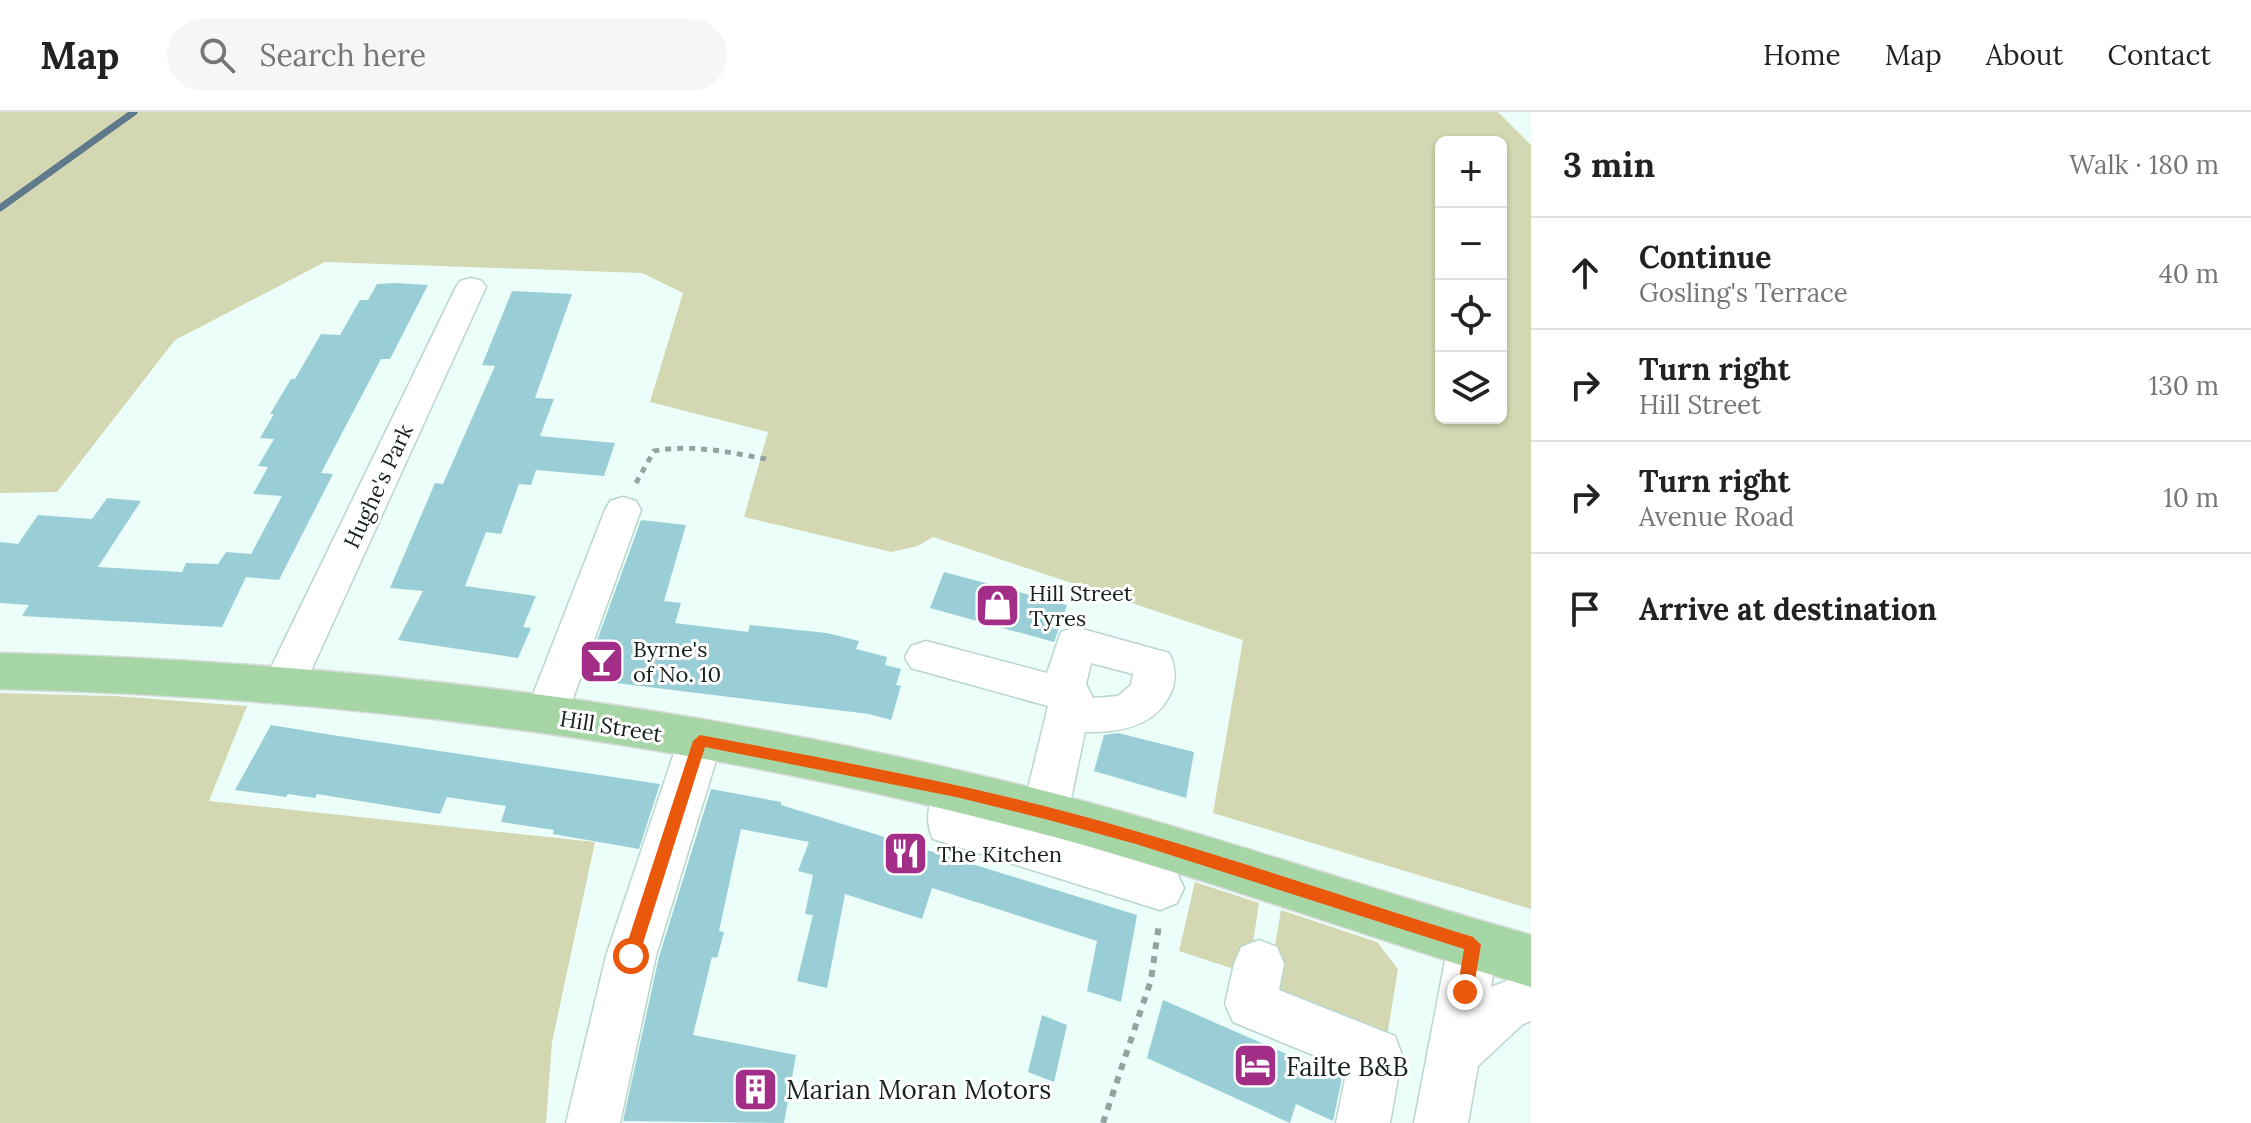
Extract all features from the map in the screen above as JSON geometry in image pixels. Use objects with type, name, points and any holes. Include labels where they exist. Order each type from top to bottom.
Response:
[{"type":"main road","name":"Hill Street","points":[[0,671],[149,675],[284,684],[546,715],[700,741],[956,791],[1045,813],[1136,838],[1531,961]]},
{"type":"street","name":"Hughe's Park","points":[[284,684],[471,287]]},
{"type":"street","points":[[546,715],[623,510]]},
{"type":"street","points":[[926,657],[1065,703],[1045,813]]},
{"type":"street","points":[[593,1123],[631,956],[700,741]]},
{"type":"street","points":[[956,791],[949,825],[1160,888]]},
{"type":"street","points":[[1441,1123],[1473,945]]},
{"type":"street","points":[[1259,964],[1251,1004],[1376,1055],[1363,1123]]},
{"type":"street","points":[[1454,1052],[1505,1006],[1531,996]]},
{"type":"path","points":[[623,510],[646,461],[654,451],[676,445],[711,447],[728,454],[766,459]]},
{"type":"path","points":[[1103,1123],[1151,980],[1159,929],[1160,888]]},
{"type":"green space","points":[[0,112],[1498,112],[1531,145],[1531,909],[1213,813],[1243,640],[933,537],[918,546],[891,552],[744,517],[768,432],[650,402],[683,293],[642,273],[325,262],[175,340],[57,492],[0,493]]},
{"type":"green space","points":[[0,693],[114,696],[247,706],[209,801],[595,842],[552,1042],[546,1123],[0,1123]]},
{"type":"green space","points":[[1195,882],[1259,903],[1249,969],[1237,970],[1179,951]]},
{"type":"green space","points":[[1281,910],[1377,942],[1398,969],[1385,1049],[1356,1036],[1358,1021],[1268,986]]},
{"type":"building","points":[[377,284],[428,285],[390,359],[381,359],[321,473],[333,474],[279,580],[246,577],[222,627],[22,616],[29,605],[0,603],[0,542],[18,544],[38,515],[92,519],[107,498],[141,501],[98,567],[182,572],[186,563],[218,564],[226,552],[251,554],[282,496],[253,494],[268,467],[258,466],[274,439],[260,438],[274,414],[270,414],[321,334],[340,335],[360,300],[368,300]]},
{"type":"building","points":[[512,291],[572,294],[535,398],[554,399],[540,436],[615,443],[604,476],[536,470],[531,485],[519,484],[501,534],[486,532],[465,586],[536,596],[523,627],[531,628],[518,658],[398,640],[423,591],[390,588],[435,483],[443,484],[495,366],[482,365]]},
{"type":"building","points":[[641,520],[686,525],[664,601],[681,603],[675,623],[748,632],[750,625],[827,633],[859,641],[856,649],[887,657],[885,665],[901,669],[896,685],[901,686],[891,720],[869,714],[583,679]]},
{"type":"building","name":"Hill Street Tyres","points":[[944,572],[1067,605],[1054,642],[930,608]]},
{"type":"building","points":[[271,725],[660,784],[639,849],[501,822],[506,806],[447,797],[440,814],[317,794],[315,798],[288,794],[286,797],[235,790]]},
{"type":"building","points":[[1118,733],[1194,752],[1186,798],[1094,771],[1104,735]]},
{"type":"building","points":[[711,789],[781,802],[781,805],[1137,915],[1121,1002],[1087,991],[1097,941],[932,888],[922,919],[845,894],[827,988],[797,981],[813,915],[805,914],[813,875],[798,871],[809,842],[741,829],[719,931],[724,932],[717,958],[712,957],[693,1035],[796,1055],[784,1123],[623,1121],[659,957]]},
{"type":"building","name":"Failte B&B","points":[[1163,1000],[1342,1078],[1333,1121],[1296,1104],[1290,1123],[1147,1058]]},
{"type":"building","points":[[1042,1015],[1067,1025],[1054,1082],[1028,1072]]},
{"type":"waterway","points":[[0,208],[134,112]]},
{"type":"place","name":"Hill Street Tyres","points":[[998,606]]},
{"type":"place","name":"Byrne's of No. 10","points":[[602,662]]},
{"type":"place","name":"The Kitchen","points":[[906,854]]},
{"type":"place","name":"Failte B&B","points":[[1255,1066]]},
{"type":"place","name":"Marian Moran Motors","points":[[755,1089]]},
{"type":"route","points":[[631,956],[700,741],[956,791],[1045,813],[1136,838],[1473,945],[1465,992]]}]
